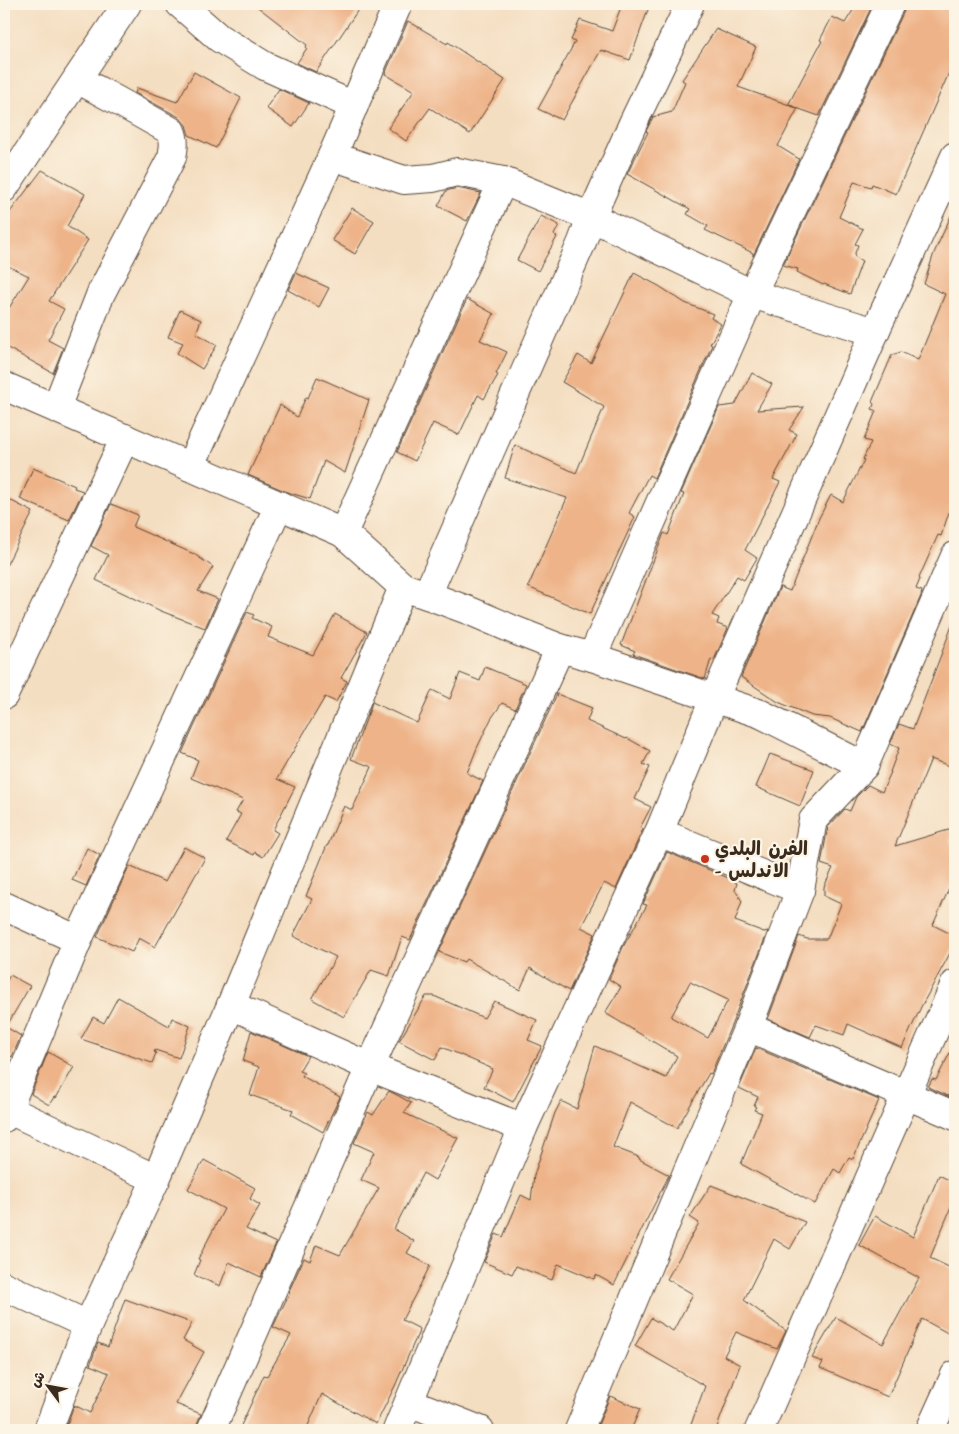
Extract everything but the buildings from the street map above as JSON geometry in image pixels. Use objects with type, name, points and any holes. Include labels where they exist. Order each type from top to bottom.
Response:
[{"type":"street","points":[[4,188],[127,4]]},
{"type":"street","points":[[180,4],[219,38],[265,66],[354,106]]},
{"type":"street","points":[[190,466],[332,156],[398,4]]},
{"type":"street","points":[[48,1430],[88,1325],[156,1179],[230,1005],[415,591],[578,252],[591,217],[634,121],[690,4]]},
{"type":"street","points":[[592,657],[752,294],[890,4]]},
{"type":"street","points":[[56,408],[101,292],[172,158],[174,146],[174,138],[171,131],[77,79]]},
{"type":"street","points":[[332,156],[404,180],[433,178],[457,172],[503,180],[591,217],[752,294],[875,332]]},
{"type":"street","points":[[397,1430],[523,1128],[659,832],[714,699],[875,332],[955,156]]},
{"type":"street","points":[[343,533],[503,180]]},
{"type":"street","points":[[4,386],[343,533],[415,591],[560,648],[761,714],[864,766]]},
{"type":"street","points":[[4,695],[125,438]]},
{"type":"street","points":[[156,1179],[6,1114],[78,940],[279,505]]},
{"type":"street","points":[[579,1430],[748,1027],[800,890],[813,820],[864,766],[955,556]]},
{"type":"street","points":[[211,1430],[370,1067],[560,648]]},
{"type":"street","points":[[659,832],[800,890]]},
{"type":"street","points":[[4,906],[78,940]]},
{"type":"street","points":[[758,1430],[955,984]]},
{"type":"street","points":[[230,1005],[370,1067],[523,1128]]},
{"type":"street","points":[[748,1027],[955,1116]]},
{"type":"street","points":[[4,1286],[88,1325]]},
{"type":"street","points":[[930,1430],[955,1375]]},
{"type":"street","points":[[409,1402],[480,1430]]},
{"type":"place","name":"الفرن البلدي - الاندلس","points":[[705,859]]}]
